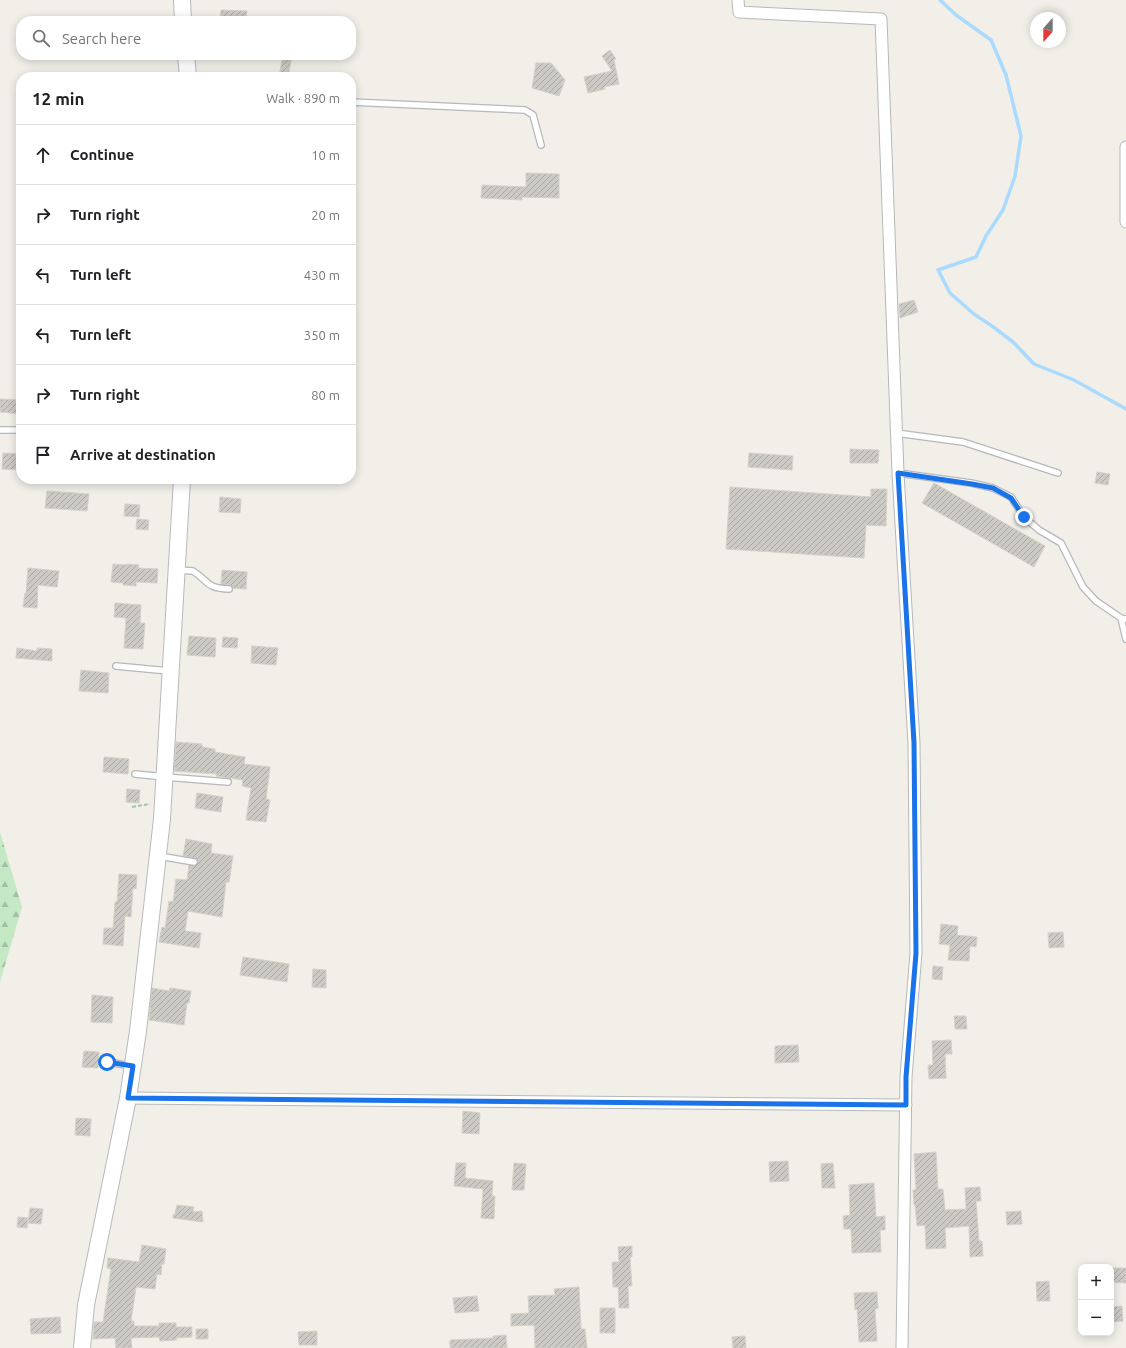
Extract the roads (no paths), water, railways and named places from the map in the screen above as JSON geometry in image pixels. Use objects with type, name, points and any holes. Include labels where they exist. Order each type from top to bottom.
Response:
[{"type":"street","points":[[182,0],[184,16]]},
{"type":"street","points":[[738,0],[739,12],[881,19],[896,433],[914,743],[916,953],[906,1077],[902,1348]]},
{"type":"street","points":[[186,60],[188,72]]},
{"type":"street","points":[[1126,147],[1126,222]]},
{"type":"street","points":[[82,1348],[86,1305],[128,1098],[138,1031],[162,819],[182,484]]},
{"type":"street","points":[[128,1098],[906,1105]]},
{"type":"lane","points":[[356,102],[525,110],[533,115],[541,145]]},
{"type":"lane","points":[[0,430],[16,430]]},
{"type":"lane","points":[[896,433],[963,442],[1058,473]]},
{"type":"lane","points":[[898,473],[993,488],[1011,498],[1024,517],[1038,530],[1061,543],[1083,586],[1096,601],[1123,619],[1126,639]]},
{"type":"lane","points":[[177,570],[193,571],[214,588],[230,590]]},
{"type":"lane","points":[[116,666],[171,671]]},
{"type":"lane","points":[[135,774],[165,778],[228,782]]},
{"type":"lane","points":[[158,856],[194,862]]},
{"type":"lane","points":[[107,1062],[133,1066]]},
{"type":"waterway","points":[[940,0],[956,15],[991,40],[1006,75],[1021,136],[1015,176],[1003,210],[986,236],[976,257],[938,270],[950,293],[974,314],[1013,342],[1034,364],[1074,380],[1126,409]]}]
